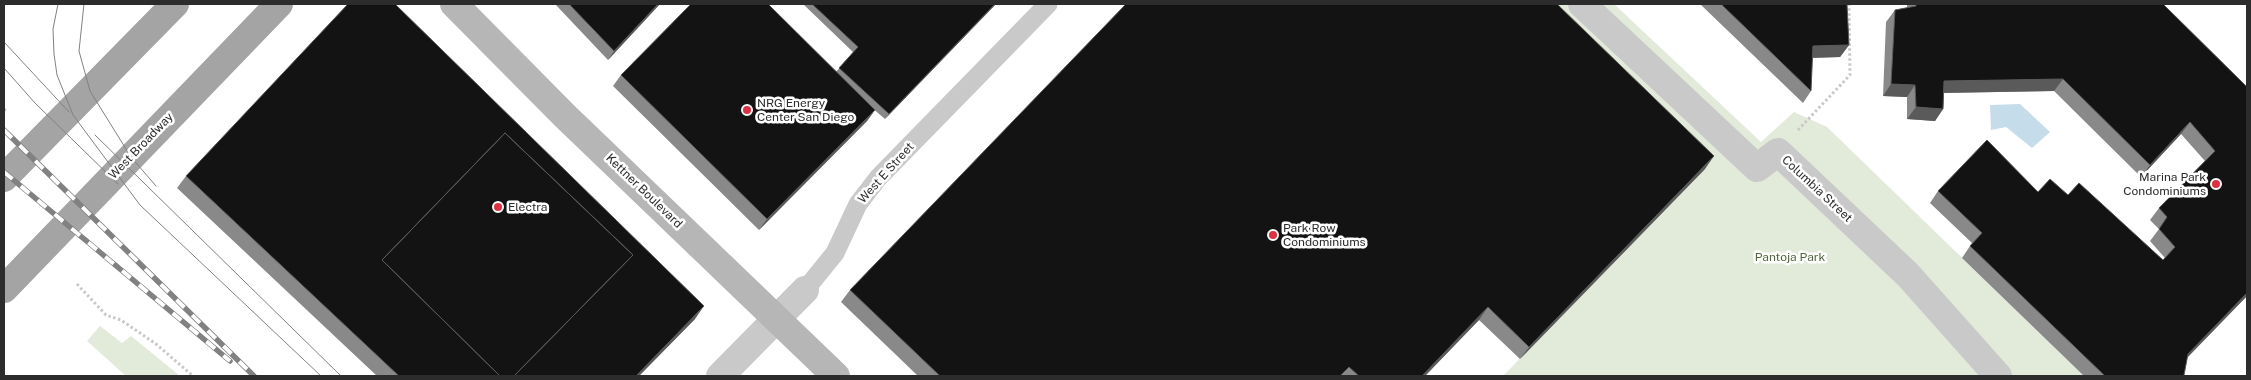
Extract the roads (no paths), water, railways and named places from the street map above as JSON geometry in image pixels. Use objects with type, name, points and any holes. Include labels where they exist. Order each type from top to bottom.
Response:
[{"type":"main road","points":[[4,178],[175,4]]},
{"type":"main road","name":"West Broadway","points":[[4,289],[279,4]]},
{"type":"main road","name":"Kettner Boulevard","points":[[454,4],[565,116],[836,376]]},
{"type":"street","name":"Columbia Street","points":[[1582,4],[1757,168],[1778,152],[1908,275],[1998,376]]},
{"type":"street","name":"West E Street","points":[[720,376],[805,290]]},
{"type":"lane","name":"West E Street","points":[[805,290],[835,253],[858,204],[878,178],[1048,4]]},
{"type":"water","points":[[2020,104],[2050,132],[2032,148],[2006,127],[1991,130],[1990,105]]},
{"type":"tram line","points":[[58,4],[53,29],[54,54],[57,75],[73,115],[140,205],[321,376]]},
{"type":"tram line","points":[[84,4],[79,51],[90,91],[131,157],[156,186]]},
{"type":"tram line","points":[[4,42],[69,112]]},
{"type":"tram line","points":[[4,68],[35,103],[118,184]]},
{"type":"tram line","points":[[95,135],[341,376]]},
{"type":"railway","points":[[4,130],[254,376]]},
{"type":"railway","points":[[4,172],[230,361]]},
{"type":"place","name":"NRG Energy Center San Diego","points":[[747,110]]},
{"type":"place","name":"Marina Park Condominiums","points":[[2216,184]]},
{"type":"place","name":"Electra","points":[[498,207]]},
{"type":"place","name":"Park Row Condominiums","points":[[1273,235]]},
{"type":"park label","name":"Pantoja Park","points":[[1790,257]]}]
